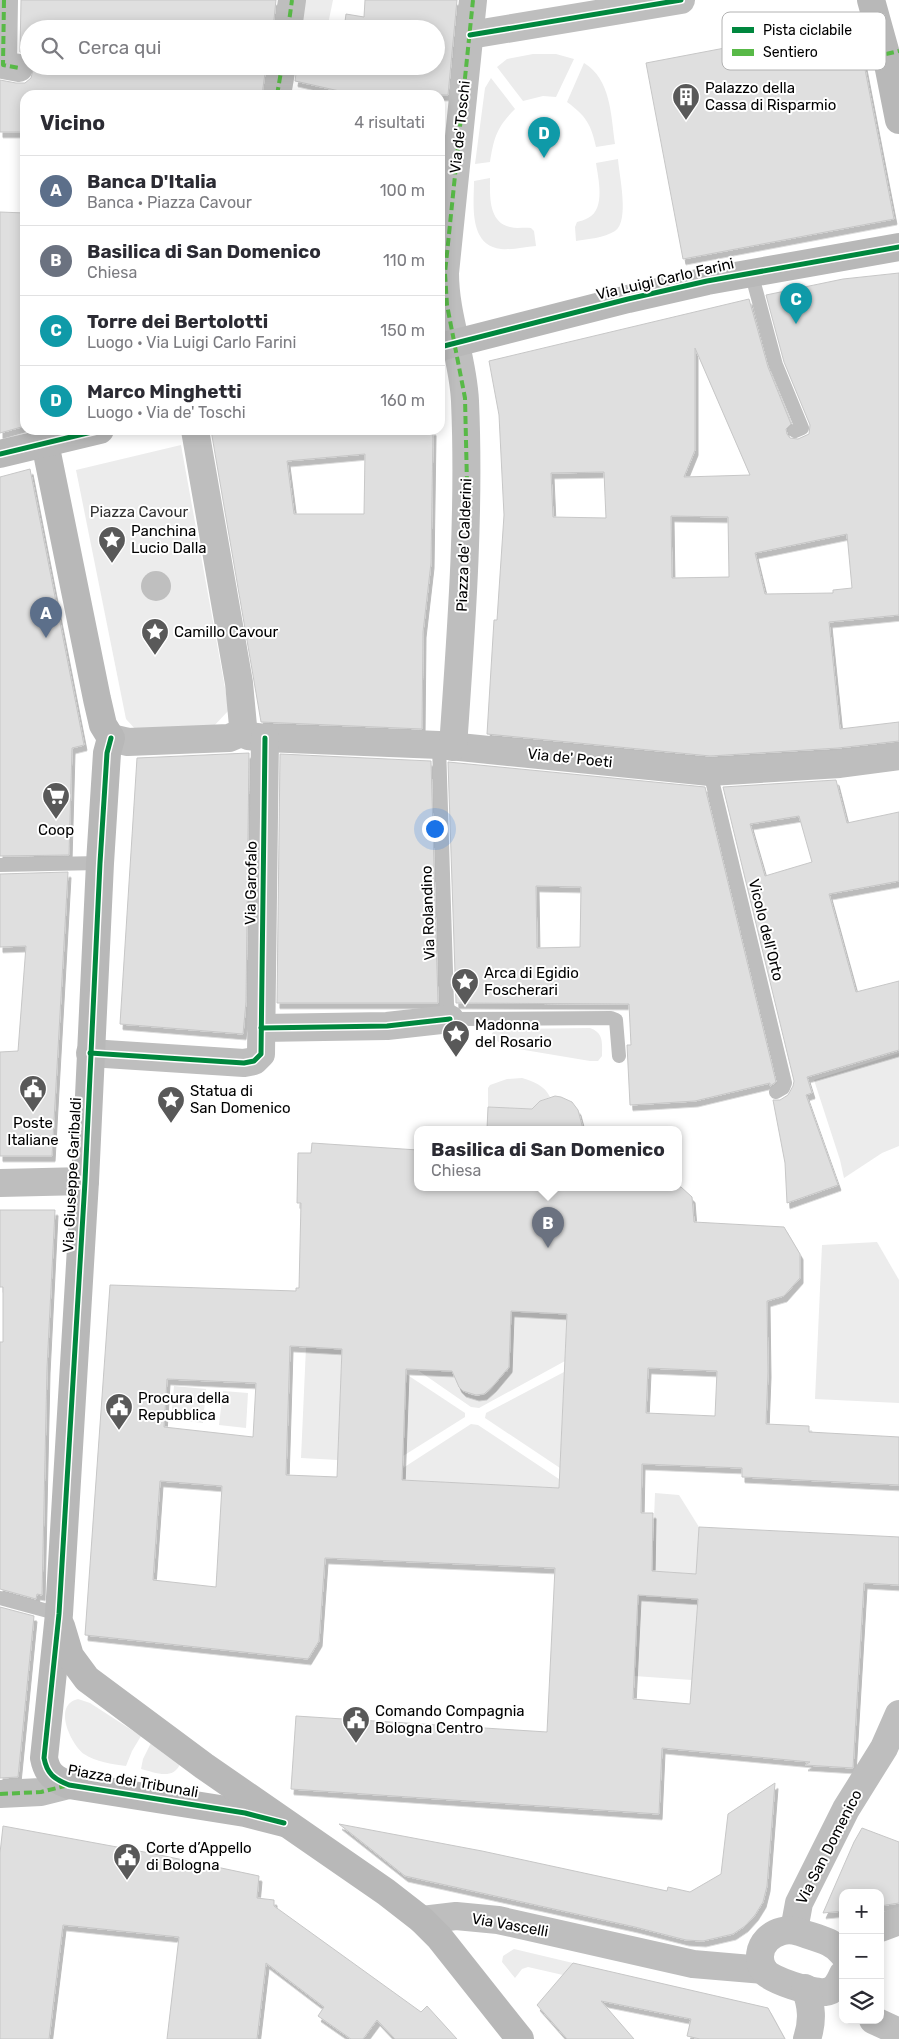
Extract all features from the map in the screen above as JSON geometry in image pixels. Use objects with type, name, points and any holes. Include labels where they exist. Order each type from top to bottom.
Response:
[{"type":"street","points":[[4,0],[3,65],[19,68]]},
{"type":"street","points":[[289,20],[292,0]]},
{"type":"street","name":"Via de' Toschi","points":[[448,345],[445,273],[473,0]]},
{"type":"street","points":[[470,35],[681,0]]},
{"type":"street","points":[[871,0],[876,12]]},
{"type":"street","points":[[886,35],[893,52],[899,120]]},
{"type":"street","points":[[278,90],[280,75]]},
{"type":"street","name":"Via Luigi Carlo Farini","points":[[448,345],[628,299],[751,272],[899,247]]},
{"type":"street","name":"Piazza de' Calderini","points":[[446,746],[466,538],[467,484],[465,398],[448,345]]},
{"type":"street","points":[[0,454],[79,435]]},
{"type":"street","points":[[197,435],[244,726],[253,736]]},
{"type":"street","points":[[45,443],[97,699],[103,725],[111,738],[128,742],[253,736]]},
{"type":"street","name":"Via de' Poeti","points":[[253,736],[446,746],[710,772],[840,764],[899,756]]},
{"type":"street","name":"Via Garofalo","points":[[90,1053],[244,1063],[254,1061],[261,1054],[253,736]]},
{"type":"street","name":"Via Giuseppe Garibaldi","points":[[58,1614],[85,1181],[100,863],[107,753],[111,738]]},
{"type":"street","points":[[261,1028],[387,1026],[450,1018]]},
{"type":"street","points":[[0,1183],[85,1181]]},
{"type":"street","name":"Piazza dei Tribunali","points":[[58,1614],[70,1656],[87,1679],[284,1823]]},
{"type":"street","name":"Piazza dei Tribunali","points":[[58,1614],[44,1758],[46,1768],[51,1776],[69,1785],[245,1813],[284,1823]]},
{"type":"street","points":[[50,1690],[55,1684],[64,1679],[87,1679]]},
{"type":"street","name":"Via San Domenico","points":[[794,1930],[799,1903],[846,1809],[884,1748],[899,1714]]},
{"type":"street","points":[[0,1794],[41,1792],[69,1785]]},
{"type":"street","points":[[284,1823],[386,1892],[422,1920],[439,1937],[520,2039]]},
{"type":"street","name":"Via Vascelli","points":[[422,1920],[456,1916],[498,1920],[693,1964],[720,1968],[764,1970]]},
{"type":"street","points":[[884,1927],[899,1921]]},
{"type":"street","points":[[839,1963],[832,1943],[794,1930],[775,1932],[769,1936],[761,1954],[764,1970],[775,1979],[805,1988],[825,1992],[839,1972]]},
{"type":"street","points":[[805,1988],[811,2006],[811,2026],[807,2039]]},
{"type":"street","points":[[881,2024],[899,2032]]},
{"type":"lane","points":[[751,272],[776,365],[802,428],[795,431]]},
{"type":"lane","name":"Via Rolandino","points":[[446,746],[447,1004],[450,1018]]},
{"type":"lane","name":"Vicolo dell'Orto","points":[[710,772],[785,1083],[783,1088],[776,1092]]},
{"type":"lane","points":[[0,866],[100,863]]},
{"type":"lane","points":[[450,1018],[611,1018],[616,1020],[619,1056]]},
{"type":"lane","points":[[0,1598],[58,1614]]},
{"type":"green space","points":[[303,0],[333,0],[329,20],[300,20]]},
{"type":"green space","points":[[533,54],[556,54],[574,59],[556,97],[543,96],[523,101],[497,67],[507,59]]},
{"type":"green space","points":[[584,63],[600,78],[605,88],[611,110],[615,144],[596,147],[587,121],[567,102]]},
{"type":"green space","points":[[491,78],[515,109],[504,121],[497,133],[490,162],[475,164],[485,88]]},
{"type":"green space","points":[[618,159],[623,208],[619,226],[615,231],[606,235],[576,241],[575,227],[577,222],[587,219],[594,214],[599,201],[600,193],[596,163]]},
{"type":"green space","points":[[490,178],[492,207],[498,220],[510,227],[531,228],[534,231],[536,246],[501,249],[490,246],[483,240],[475,222],[474,181]]},
{"type":"green space","name":"Piazza Cavour","points":[[181,445],[229,710],[211,729],[137,731],[126,719],[76,470]]},
{"type":"green space","points":[[590,1028],[598,1033],[601,1039],[602,1056],[598,1061],[506,1047],[496,1040],[492,1034],[494,1030],[498,1029]]},
{"type":"green space","points":[[899,1053],[899,1146],[882,1153],[844,1178],[814,1080]]},
{"type":"green space","points":[[522,1078],[538,1084],[550,1097],[540,1101],[534,1109],[488,1107],[488,1088],[490,1085],[507,1079]]},
{"type":"green space","points":[[877,1242],[899,1280],[899,1403],[815,1399],[822,1245]]},
{"type":"green space","points":[[508,1311],[567,1314],[565,1361],[479,1408],[471,1407],[406,1362],[455,1371],[458,1382],[463,1390],[470,1395],[478,1396],[485,1394],[496,1382],[498,1372],[508,1372],[511,1320]]},
{"type":"green space","points":[[306,1347],[342,1349],[338,1460],[301,1458]]},
{"type":"green space","points":[[564,1372],[560,1468],[485,1418],[486,1413]]},
{"type":"green space","points":[[406,1374],[465,1413],[465,1417],[403,1456]]},
{"type":"green space","points":[[174,1386],[206,1389],[203,1423],[171,1419]]},
{"type":"green space","points":[[223,1391],[248,1393],[246,1428],[219,1425]]},
{"type":"green space","points":[[471,1424],[478,1425],[559,1479],[559,1488],[402,1480],[403,1468]]},
{"type":"green space","points":[[655,1493],[679,1495],[699,1527],[696,1574],[652,1571]]},
{"type":"green space","points":[[638,1595],[698,1599],[692,1680],[634,1676]]},
{"type":"green space","points":[[78,1699],[90,1703],[141,1736],[126,1766],[94,1759],[79,1749],[66,1725],[65,1716],[66,1709],[70,1703]]},
{"type":"green space","points":[[152,1741],[180,1764],[177,1769],[168,1774],[163,1774],[141,1769],[143,1759]]},
{"type":"green space","points":[[514,1949],[573,1963],[563,1975],[528,1967],[522,1969],[515,1978],[502,1962],[503,1956]]},
{"type":"shaded area","points":[[156,571],[167,575],[171,586],[167,597],[156,601],[145,597],[141,586],[145,575]]},
{"type":"building","points":[[21,0],[276,0],[274,20],[21,20]]},
{"type":"building","points":[[365,0],[457,0],[448,95],[445,95],[445,90],[335,90],[295,81],[296,75],[445,75],[445,20],[345,20],[346,14],[364,17]]},
{"type":"building","name":"Palazzo della Cassa di Risparmio","points":[[722,49],[722,70],[865,70],[894,219],[683,259],[646,63]]},
{"type":"building","points":[[32,75],[265,75],[263,90],[20,90],[20,132],[0,132],[0,80],[25,83]]},
{"type":"building","points":[[0,212],[20,213],[20,427],[0,433]]},
{"type":"building","points":[[899,273],[899,615],[829,622],[840,729],[899,722],[899,741],[838,748],[710,756],[487,734],[494,620],[497,620],[504,515],[499,415],[489,361],[749,299],[768,367],[791,424],[786,429],[787,434],[790,438],[798,439],[809,434],[810,425],[784,362],[766,295],[843,279]],"holes":[[[695,348],[750,475],[684,477],[695,450]],[[604,472],[606,518],[553,517],[551,473]],[[671,516],[728,517],[729,577],[672,578]],[[847,534],[852,588],[833,590],[833,593],[765,594],[755,553]]]},
{"type":"building","points":[[212,435],[433,435],[431,563],[423,632],[422,729],[261,722]],"holes":[[[365,454],[364,514],[294,514],[287,461]]]},
{"type":"building","points":[[30,469],[84,745],[72,748],[69,855],[0,856],[0,477]]},
{"type":"building","points":[[249,753],[246,1002],[243,1034],[120,1024],[137,758]]},
{"type":"building","points":[[280,754],[431,761],[438,1003],[277,1003]]},
{"type":"building","points":[[448,762],[705,787],[776,1082],[770,1086],[770,1083],[695,1101],[630,1105],[627,1045],[631,1045],[629,1004],[456,1003]],"holes":[[[536,886],[581,887],[580,947],[537,948]]]},
{"type":"building","points":[[836,780],[847,823],[899,812],[899,881],[829,894],[856,992],[899,981],[899,1050],[807,1077],[812,1093],[806,1095],[838,1185],[787,1203],[785,1163],[773,1100],[780,1100],[788,1095],[794,1081],[723,787]],"holes":[[[799,816],[812,862],[765,876],[750,824]]]},
{"type":"building","points":[[68,872],[52,1156],[0,1156],[0,1052],[18,1051],[26,946],[0,947],[0,874]]},
{"type":"building","points":[[555,1096],[572,1102],[578,1110],[582,1126],[487,1126],[488,1107],[532,1109],[540,1101]]},
{"type":"building","points":[[312,1143],[414,1150],[414,1191],[682,1191],[682,1188],[692,1197],[694,1222],[784,1227],[800,1254],[800,1278],[784,1296],[767,1301],[768,1372],[766,1424],[809,1426],[809,1432],[899,1437],[899,1485],[742,1477],[742,1468],[642,1464],[641,1513],[653,1513],[652,1571],[696,1574],[699,1527],[899,1537],[899,1585],[864,1583],[853,1768],[805,1765],[810,1762],[662,1748],[659,1814],[291,1789],[296,1716],[547,1732],[555,1568],[325,1558],[319,1641],[308,1659],[85,1635],[110,1285],[296,1291],[296,1288],[299,1288],[301,1203],[297,1203],[298,1153],[311,1153]],"holes":[[[511,1311],[567,1314],[559,1488],[402,1480],[406,1369],[452,1371],[459,1387],[463,1391],[476,1395],[484,1394],[509,1367]],[[290,1346],[342,1349],[337,1477],[286,1475]],[[648,1368],[717,1371],[715,1416],[646,1413]],[[167,1379],[256,1383],[253,1437],[164,1427]],[[160,1481],[222,1486],[216,1587],[153,1580]],[[638,1595],[698,1599],[690,1704],[633,1699]]]},
{"type":"building","points":[[0,1210],[55,1210],[47,1368],[42,1595],[37,1594],[36,1599],[0,1589],[0,1342],[3,1342],[3,1287],[0,1287]]},
{"type":"building","points":[[0,1607],[34,1616],[18,1777],[0,1778]]},
{"type":"building","points":[[775,1783],[767,1886],[763,1902],[745,1926],[733,1934],[703,1941],[686,1940],[405,1876],[339,1824],[482,1851],[667,1891],[668,1887],[690,1892],[721,1874],[728,1814]]},
{"type":"building","points":[[3,1826],[155,1854],[259,1876],[257,1898],[274,1900],[274,1906],[421,2012],[427,2006],[457,2039],[395,2039],[377,2020],[363,2039],[351,2039],[318,2016],[324,2007],[266,1963],[257,2039],[167,2039],[179,1937],[63,1925],[49,2039],[0,2039],[0,1853]]},
{"type":"building","points":[[862,1828],[899,1842],[899,1903],[884,1905],[884,1889],[839,1889],[839,1911],[823,1913]]},
{"type":"building","points":[[573,1963],[768,2008],[785,2039],[700,2039],[687,2036],[691,2019],[601,2001],[634,2039],[567,2039],[537,2005]]},
{"type":"marked path","points":[[4,0],[3,65],[19,68]]},
{"type":"marked path","points":[[289,20],[292,0]]},
{"type":"marked path","points":[[467,484],[465,398],[447,305],[445,273],[473,0]]},
{"type":"marked path","points":[[886,54],[899,51]]},
{"type":"marked path","points":[[278,90],[280,75]]},
{"type":"marked path","points":[[0,1794],[41,1792],[69,1785]]},
{"type":"cycle path","points":[[470,35],[681,0]]},
{"type":"cycle path","points":[[445,346],[707,281],[899,247]]},
{"type":"cycle path","points":[[0,454],[79,435]]},
{"type":"cycle path","points":[[111,738],[107,753],[100,863],[85,1181],[59,1614],[44,1758],[49,1772],[69,1785],[245,1813],[284,1823]]},
{"type":"cycle path","points":[[90,1053],[244,1063],[254,1061],[261,1054],[265,738]]},
{"type":"cycle path","points":[[261,1028],[387,1026],[450,1019]]},
{"type":"place","name":"Palazzo della Cassa di Risparmio","points":[[686,121]]},
{"type":"place","name":"Marco Minghetti","points":[[544,158]]},
{"type":"place","name":"Torre dei Bertolotti","points":[[796,324]]},
{"type":"place","name":"Panchina Lucio Dalla","points":[[112,564]]},
{"type":"place","name":"Banca D'Italia","points":[[46,638]]},
{"type":"place","name":"Camillo Cavour","points":[[155,656]]},
{"type":"place","name":"Coop","points":[[56,820]]},
{"type":"place","name":"Arca di Egidio Foscherari","points":[[465,1006]]},
{"type":"place","name":"Madonna del Rosario","points":[[456,1058]]},
{"type":"place","name":"Poste Italiane","points":[[33,1113]]},
{"type":"place","name":"Statua di San Domenico","points":[[171,1124]]},
{"type":"place","name":"Basilica di San Domenico","points":[[548,1248]]},
{"type":"place","name":"Procura della Repubblica","points":[[119,1431]]},
{"type":"place","name":"Comando Compagnia Bologna Centro","points":[[356,1744]]},
{"type":"place","name":"Corte d’Appello di Bologna","points":[[127,1881]]}]
